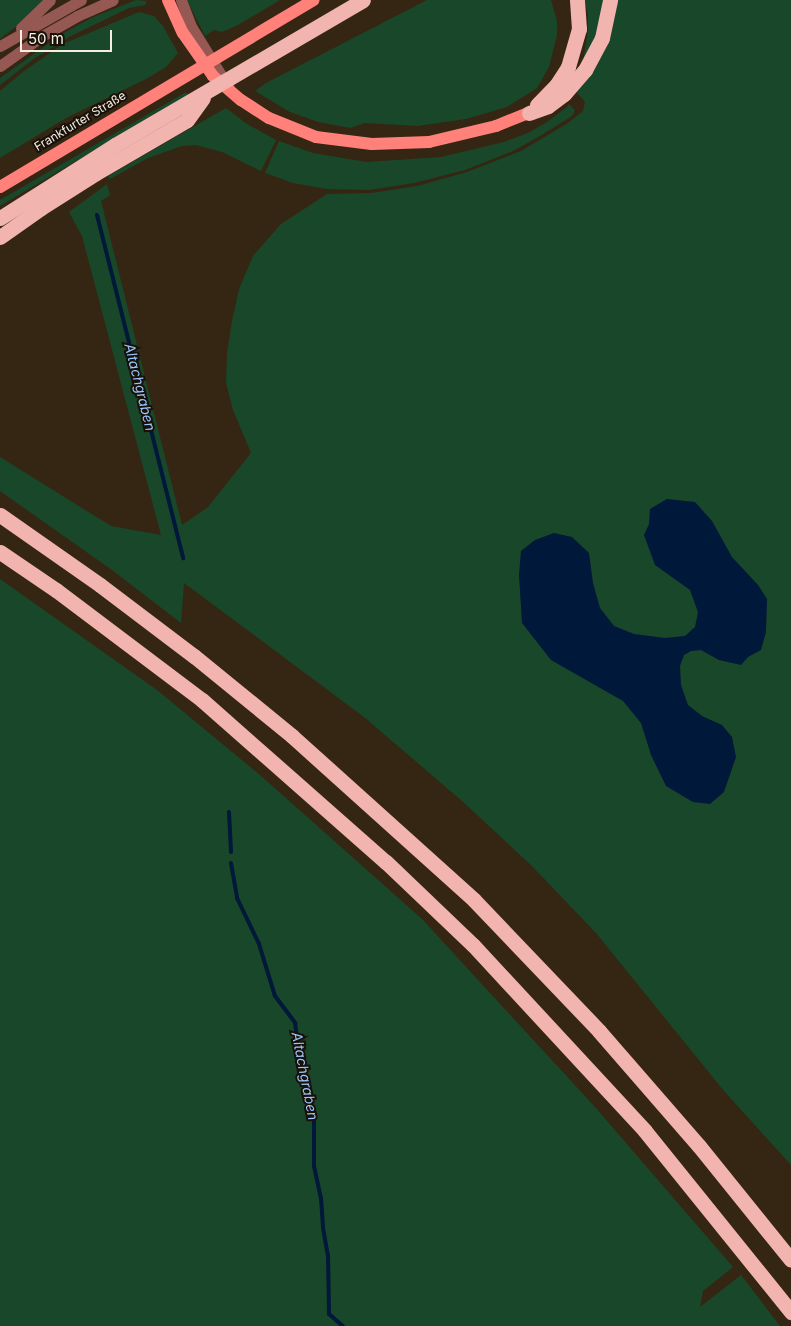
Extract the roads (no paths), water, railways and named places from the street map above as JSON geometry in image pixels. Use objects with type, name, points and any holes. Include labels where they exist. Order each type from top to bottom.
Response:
[{"type":"highway","points":[[0,218],[115,145],[207,93],[363,0]]},
{"type":"highway","points":[[530,113],[557,84],[568,68],[579,29],[577,0]]},
{"type":"highway","points":[[530,113],[548,106],[564,94],[585,70],[602,38],[610,0]]},
{"type":"highway","points":[[0,237],[80,183],[187,120],[207,93]]},
{"type":"highway","points":[[0,515],[100,584],[285,729],[474,900],[599,1031],[699,1146],[791,1260]]},
{"type":"highway","points":[[0,552],[64,596],[202,700],[386,862],[473,945],[645,1131],[791,1312]]},
{"type":"main road","name":"Frankfurter Straße","points":[[0,187],[314,0]]},
{"type":"main road","points":[[171,1],[181,16],[204,66],[233,93],[269,118],[316,137],[350,143],[400,145],[463,136],[530,113]]},
{"type":"street","points":[[1,45],[50,0]]},
{"type":"street","points":[[1,45],[81,0]]},
{"type":"street","points":[[0,66],[42,36],[77,16],[113,0]]},
{"type":"water","points":[[667,499],[695,502],[712,521],[732,557],[758,585],[767,599],[766,632],[761,650],[748,657],[741,665],[719,660],[701,650],[691,651],[684,655],[680,666],[681,685],[688,705],[702,716],[722,725],[732,737],[736,757],[724,792],[710,804],[693,802],[666,786],[651,755],[641,723],[623,701],[551,660],[522,623],[519,575],[521,551],[535,540],[554,533],[572,537],[589,553],[593,583],[600,608],[614,626],[634,634],[665,638],[685,636],[695,627],[698,612],[690,590],[655,565],[644,535],[649,524],[650,509]]},
{"type":"waterway","name":"Altachgraben","points":[[97,215],[183,558]]},
{"type":"waterway","name":"Altachgraben","points":[[229,812],[231,852]]},
{"type":"waterway","name":"Altachgraben","points":[[231,863],[237,898],[259,944],[275,996],[295,1023],[302,1073],[314,1121],[314,1166],[321,1198],[323,1228],[328,1255],[329,1314],[343,1326]]}]
